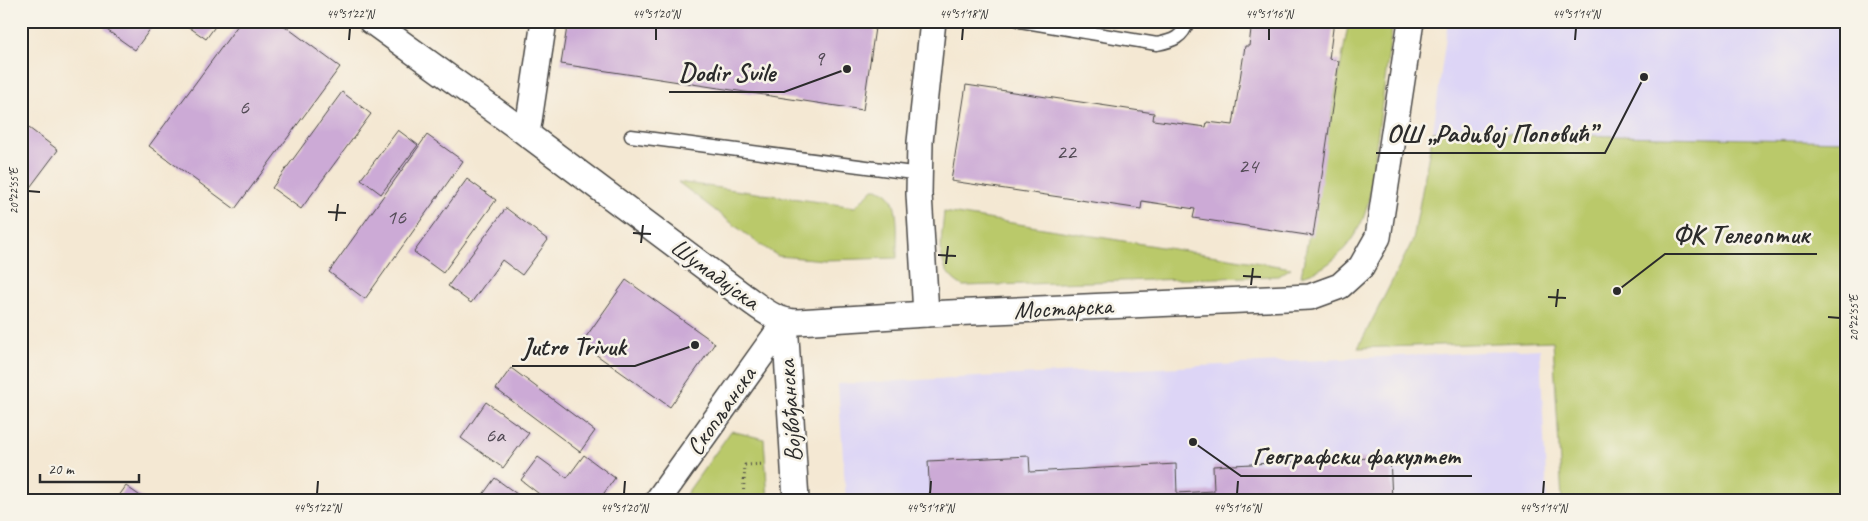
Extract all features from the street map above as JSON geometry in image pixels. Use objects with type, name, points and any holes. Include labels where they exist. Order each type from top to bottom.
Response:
[{"type":"street","name":"Шумадијска","points":[[371,21],[527,134],[742,295],[784,322]]},
{"type":"street","points":[[527,134],[544,21]]},
{"type":"street","points":[[926,314],[920,142],[933,21]]},
{"type":"street","name":"Мостарска","points":[[784,322],[1310,297],[1340,286],[1360,267],[1378,237],[1411,21]]},
{"type":"street","name":"Војвођанска","points":[[784,322],[796,500]]},
{"type":"street","name":"Скопљанска","points":[[658,500],[784,322]]},
{"type":"lane","points":[[1020,21],[1156,44],[1173,40],[1186,29],[1188,21]]},
{"type":"lane","points":[[631,136],[920,174]]},
{"type":"path","points":[[743,500],[745,465],[793,463]]},
{"type":"shaded area","points":[[1448,21],[1847,21],[1847,141],[1433,132]]},
{"type":"shaded area","points":[[1540,349],[1547,500],[846,500],[838,384]]},
{"type":"green space","points":[[1349,21],[1393,21],[1371,190],[1366,211],[1347,245],[1327,265],[1301,276]]},
{"type":"green space","points":[[1433,132],[1847,141],[1847,500],[1562,500],[1553,341],[1358,348],[1413,240]]},
{"type":"green space","points":[[678,182],[855,207],[873,189],[883,191],[890,196],[894,204],[897,226],[897,258],[825,260],[778,256],[759,244]]},
{"type":"green space","points":[[944,212],[1291,268],[1278,276],[963,286],[953,279],[943,263],[941,244]]},
{"type":"green space","points":[[731,431],[764,439],[768,500],[682,500]]},
{"type":"building","points":[[109,21],[156,21],[135,50],[104,28]]},
{"type":"building","points":[[184,21],[219,21],[206,39],[183,23]]},
{"type":"building","points":[[241,21],[278,21],[340,67],[235,209],[149,146]]},
{"type":"building","points":[[568,21],[876,21],[863,110],[561,64]]},
{"type":"building","points":[[1252,21],[1334,21],[1329,59],[1339,61],[1313,236],[1193,218],[1195,209],[1142,201],[1141,209],[951,181],[966,85],[1154,113],[1153,120],[1206,127],[1207,122],[1233,125],[1245,46],[1249,46]]},
{"type":"building","points":[[342,92],[371,114],[301,209],[272,188]]},
{"type":"building","points":[[25,125],[58,150],[28,190],[21,184],[21,131]]},
{"type":"building","points":[[398,130],[418,145],[381,194],[361,179]]},
{"type":"building","points":[[427,135],[463,161],[365,299],[329,272]]},
{"type":"building","points":[[467,179],[496,200],[443,273],[414,252]]},
{"type":"building","points":[[506,208],[548,240],[522,275],[502,260],[471,303],[448,286]]},
{"type":"building","points":[[626,280],[715,343],[670,407],[581,344]]},
{"type":"building","points":[[511,368],[595,431],[580,452],[496,389]]},
{"type":"building","points":[[486,402],[529,433],[503,468],[461,438]]},
{"type":"building","points":[[584,455],[615,478],[599,500],[547,500],[521,480],[538,457],[567,478]]},
{"type":"building","points":[[1029,456],[1030,472],[1176,464],[1177,493],[1214,491],[1213,466],[1390,457],[1392,500],[930,500],[928,461]]},
{"type":"building","points":[[495,478],[525,500],[479,500]]},
{"type":"building","points":[[126,486],[146,500],[116,500]]},
{"type":"place","name":"Dodir Svile","points":[[847,69]]},
{"type":"place","name":"ОШ „Радивој Поповић”","points":[[1644,77]]},
{"type":"place","name":"ФК Телеоптик","points":[[1617,291]]},
{"type":"place","name":"Jutro Trivuk","points":[[695,345]]},
{"type":"place","name":"Географски факултет","points":[[1193,442]]}]
